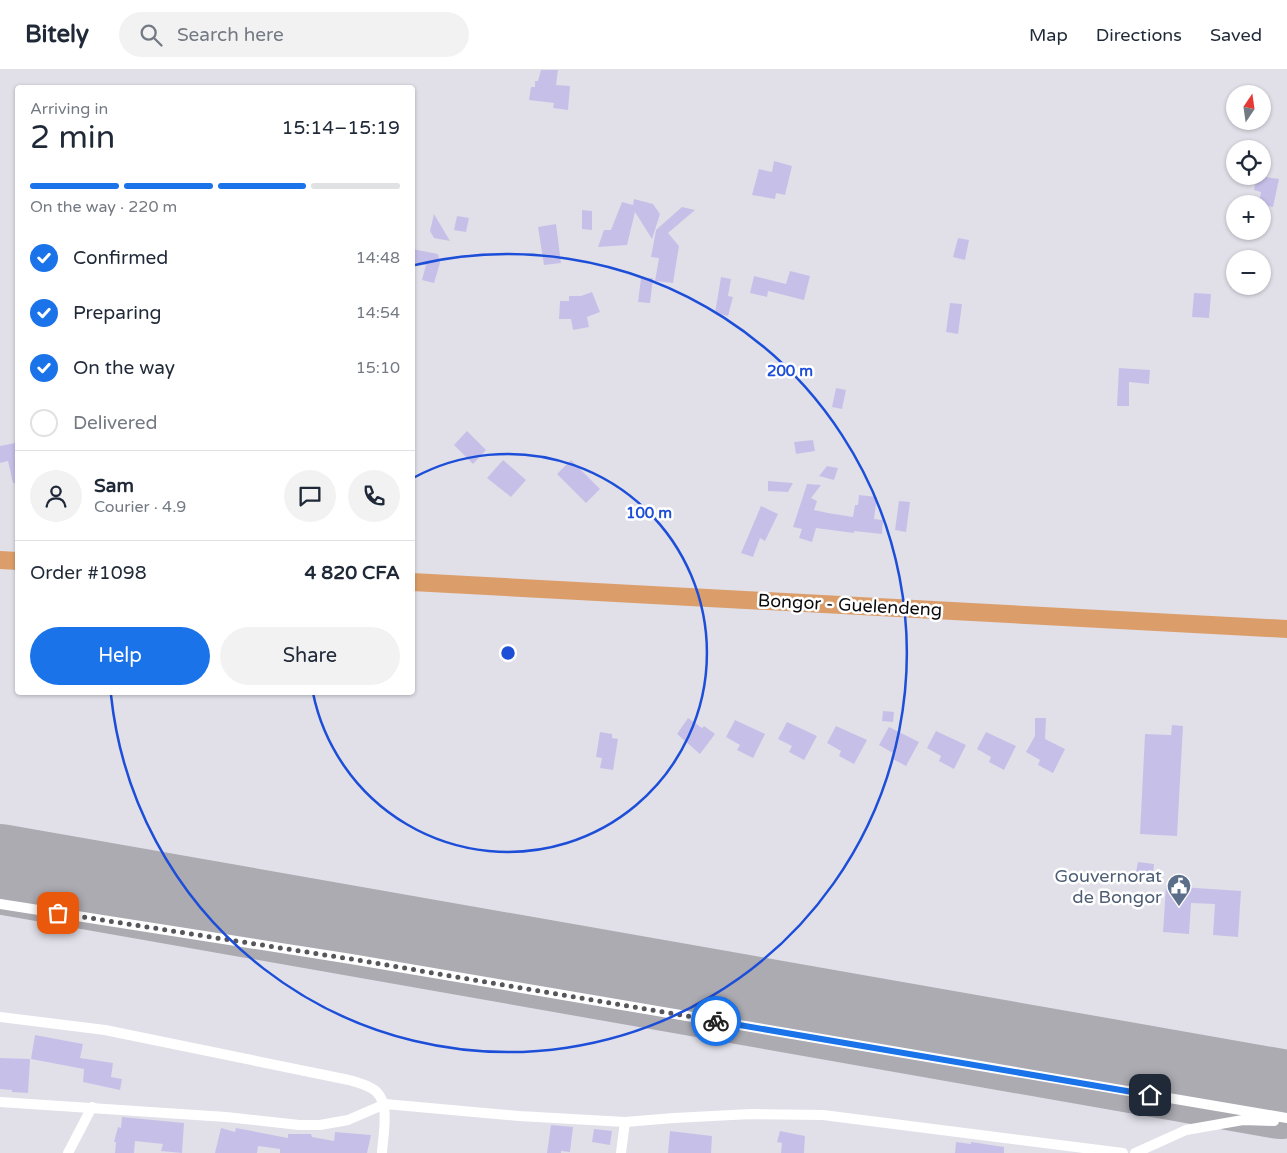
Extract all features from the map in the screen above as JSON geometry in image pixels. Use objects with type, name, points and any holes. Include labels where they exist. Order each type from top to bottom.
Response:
[{"type":"highway","points":[[0,560],[15,561]]},
{"type":"highway","name":"Bongor - Guelendeng","points":[[415,582],[1287,630]]},
{"type":"street","points":[[0,904],[351,959],[1287,1118]]},
{"type":"street","points":[[0,1017],[105,1030],[348,1080],[372,1088],[379,1093],[385,1104],[382,1153]]},
{"type":"street","points":[[0,1102],[92,1107],[313,1125],[348,1120],[385,1104],[518,1116],[625,1122],[751,1114],[823,1115],[1124,1153]]},
{"type":"street","points":[[68,1153],[92,1107]]},
{"type":"street","points":[[1136,1153],[1186,1130],[1243,1120],[1287,1122]]},
{"type":"street","points":[[622,1153],[625,1122]]},
{"type":"building","points":[[541,70],[558,70],[556,85],[570,86],[568,110],[553,108],[554,103],[529,100],[531,87],[535,87],[535,81],[538,81]]},
{"type":"building","points":[[774,161],[792,166],[785,195],[776,193],[775,199],[752,195],[759,169],[772,172]]},
{"type":"building","points":[[1271,178],[1279,179],[1273,207],[1271,207],[1271,195],[1260,195],[1261,192],[1254,190],[1255,185],[1271,185]]},
{"type":"building","points":[[634,199],[653,204],[660,214],[652,239],[635,212],[627,245],[598,247],[604,230],[611,230],[622,202],[633,205]]},
{"type":"building","points":[[682,207],[695,210],[668,233],[679,246],[673,283],[655,281],[659,258],[651,257],[656,230]]},
{"type":"building","points":[[582,210],[592,211],[592,230],[582,229]]},
{"type":"building","points":[[434,214],[450,241],[434,238],[430,231]]},
{"type":"building","points":[[457,216],[469,218],[466,232],[454,230]]},
{"type":"building","points":[[556,224],[561,263],[544,265],[538,227]]},
{"type":"building","points":[[958,238],[969,240],[965,260],[953,257]]},
{"type":"building","points":[[415,250],[438,254],[440,263],[434,283],[422,280],[426,265],[415,263]]},
{"type":"building","points":[[790,271],[810,276],[804,300],[768,291],[767,297],[750,293],[754,276],[786,284]]},
{"type":"building","points":[[721,277],[731,279],[728,296],[733,297],[728,316],[715,313]]},
{"type":"building","points":[[641,278],[653,278],[650,303],[638,302]]},
{"type":"building","points":[[592,292],[600,312],[587,317],[589,327],[573,330],[571,319],[559,319],[560,301],[569,301],[569,296],[581,296]]},
{"type":"building","points":[[1194,293],[1211,294],[1209,318],[1192,317]]},
{"type":"building","points":[[950,303],[962,304],[958,334],[946,332]]},
{"type":"building","points":[[1119,368],[1150,370],[1149,384],[1129,382],[1129,406],[1117,406]]},
{"type":"building","points":[[836,388],[846,390],[842,409],[832,407]]},
{"type":"building","points":[[467,431],[486,450],[473,464],[454,445]]},
{"type":"building","points":[[813,440],[815,451],[796,454],[794,442]]},
{"type":"building","points":[[15,443],[15,483],[13,483],[8,461],[0,463],[0,446]]},
{"type":"building","points":[[503,460],[526,480],[511,497],[487,478]]},
{"type":"building","points":[[571,460],[600,489],[586,503],[557,474]]},
{"type":"building","points":[[827,466],[838,468],[834,480],[819,476]]},
{"type":"building","points":[[768,481],[793,483],[788,492],[768,491]]},
{"type":"building","points":[[807,484],[821,485],[811,498],[817,501],[814,510],[828,513],[853,517],[855,505],[858,505],[859,495],[877,497],[874,519],[883,520],[882,534],[854,531],[854,533],[816,528],[812,542],[799,538],[802,529],[793,527]]},
{"type":"building","points":[[899,501],[910,502],[906,532],[895,530]]},
{"type":"building","points":[[761,506],[778,514],[765,541],[760,538],[753,557],[741,553]]},
{"type":"building","points":[[883,711],[894,712],[893,722],[882,721]]},
{"type":"building","points":[[688,718],[715,734],[700,754],[677,734]]},
{"type":"building","points":[[1035,718],[1046,718],[1045,739],[1065,749],[1053,773],[1038,765],[1040,760],[1026,752],[1035,736]]},
{"type":"building","points":[[735,720],[765,734],[753,758],[737,750],[740,745],[726,737]]},
{"type":"building","points":[[787,722],[817,736],[804,760],[789,752],[792,746],[778,739]]},
{"type":"building","points":[[1172,725],[1183,726],[1177,836],[1140,834],[1145,734],[1171,735]]},
{"type":"building","points":[[836,726],[867,740],[854,764],[839,756],[841,751],[827,743]]},
{"type":"building","points":[[889,727],[919,742],[906,766],[891,758],[893,753],[879,745]]},
{"type":"building","points":[[936,731],[966,745],[954,769],[939,761],[941,756],[927,748]]},
{"type":"building","points":[[600,732],[612,734],[612,738],[618,739],[613,770],[600,768],[602,758],[596,757]]},
{"type":"building","points":[[986,732],[1016,746],[1004,770],[989,762],[991,757],[977,749]]},
{"type":"building","points":[[1138,862],[1154,864],[1153,874],[1136,872]]},
{"type":"building","points":[[1166,886],[1241,891],[1238,937],[1213,935],[1215,904],[1191,903],[1189,934],[1163,932]]},
{"type":"building","points":[[35,1035],[83,1044],[80,1058],[113,1063],[111,1077],[122,1079],[120,1090],[83,1082],[84,1069],[31,1059]]},
{"type":"building","points":[[0,1058],[30,1059],[28,1093],[0,1089]]},
{"type":"building","points":[[122,1117],[184,1123],[182,1153],[161,1151],[163,1144],[135,1141],[134,1153],[115,1153],[116,1142],[114,1142],[118,1127],[121,1128]]},
{"type":"building","points":[[551,1125],[573,1127],[570,1152],[547,1153]]},
{"type":"building","points":[[221,1128],[235,1132],[236,1128],[288,1138],[288,1134],[311,1134],[312,1137],[334,1141],[335,1132],[371,1135],[367,1153],[280,1153],[280,1149],[258,1146],[257,1153],[215,1153]]},
{"type":"building","points":[[594,1129],[612,1131],[610,1145],[592,1142]]},
{"type":"building","points":[[670,1131],[712,1136],[711,1153],[668,1153]]},
{"type":"building","points":[[780,1131],[805,1136],[804,1153],[781,1153],[782,1143],[777,1142]]},
{"type":"building","points":[[956,1142],[971,1144],[971,1142],[1004,1147],[1004,1153],[955,1153]]},
{"type":"runway","points":[[0,869],[1280,1094]]},
{"type":"way so far","points":[[58,913],[351,959],[716,1021]]},
{"type":"place","name":"Gouvernorat de Bongor","points":[[1179,907]]},
{"type":"route","points":[[716,1021],[1150,1095]]}]
